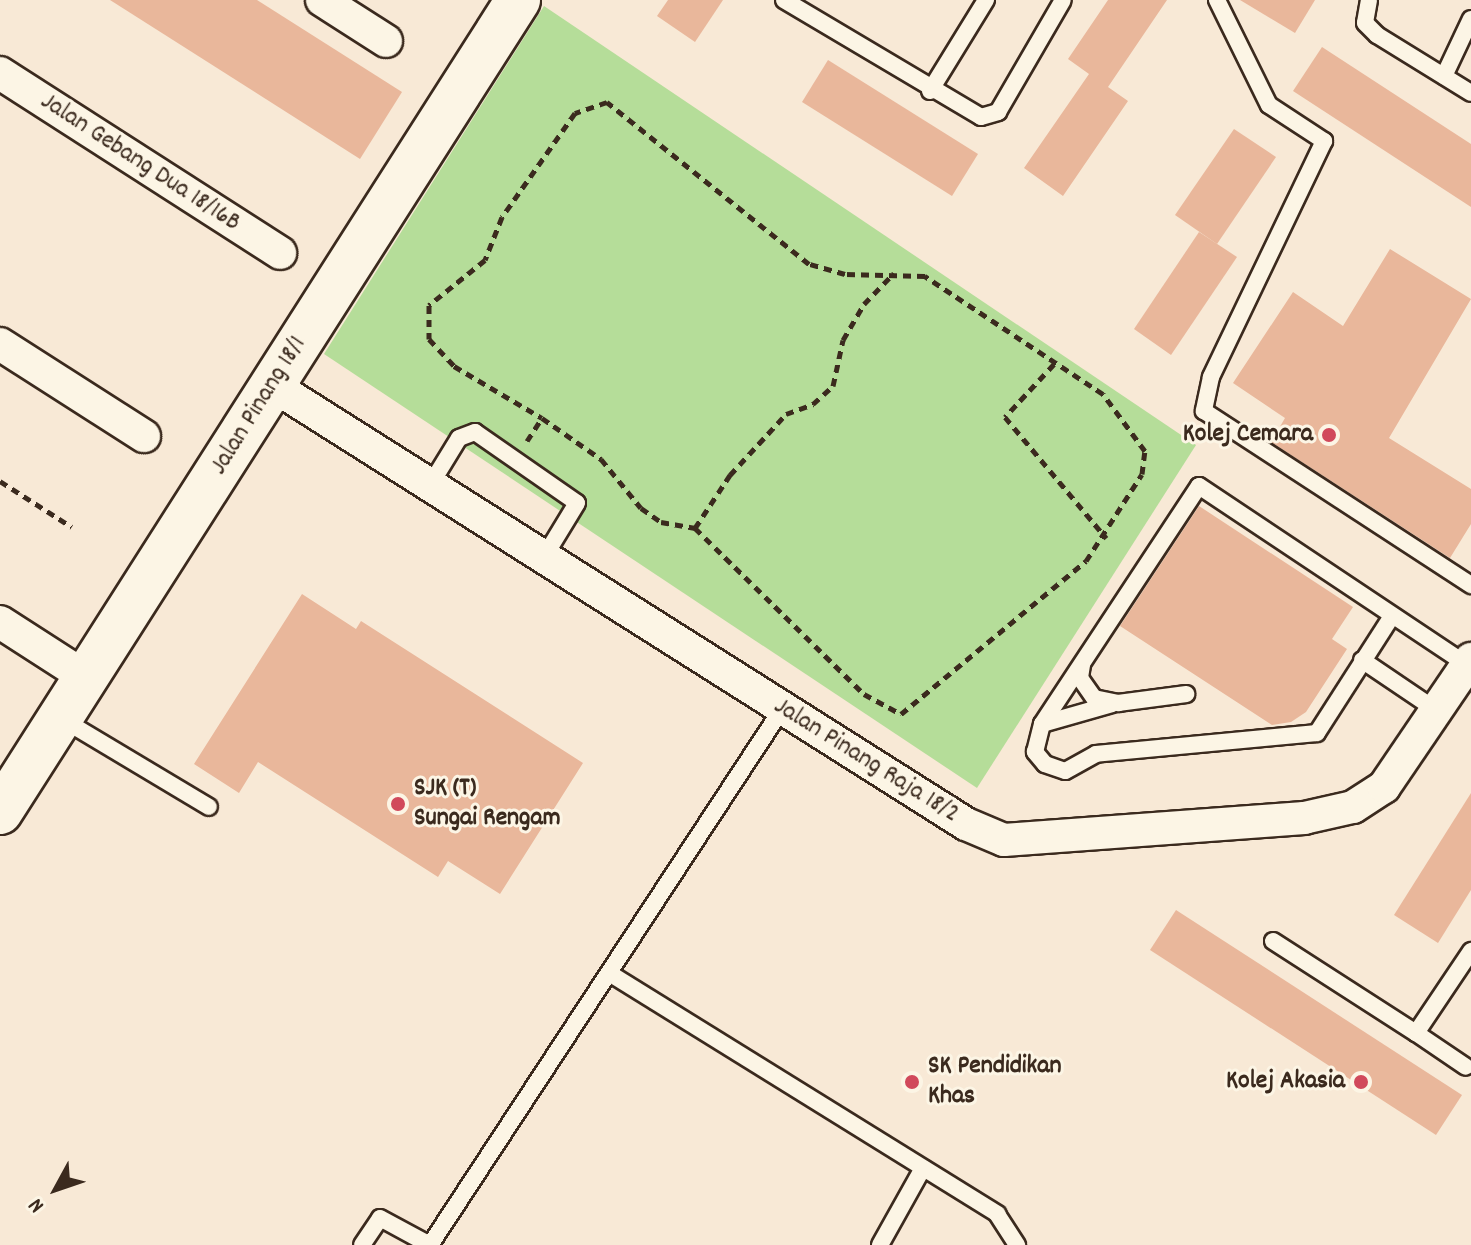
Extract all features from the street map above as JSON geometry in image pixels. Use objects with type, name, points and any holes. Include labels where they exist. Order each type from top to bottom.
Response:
[{"type":"street","points":[[322,0],[386,41]]},
{"type":"street","name":"Jalan Pinang 18/1","points":[[0,812],[518,0]]},
{"type":"street","name":"Jalan Gebang Dua 18/16B","points":[[0,73],[280,253]]},
{"type":"street","points":[[0,344],[144,436]]},
{"type":"street","name":"Jalan Pinang Raja 18/2","points":[[272,385],[966,824],[1026,843],[1304,818],[1353,807],[1384,787],[1436,710],[1466,673]]},
{"type":"street","points":[[0,622],[87,678]]},
{"type":"lane","points":[[784,0],[930,91],[981,117],[998,112],[1063,0]]},
{"type":"lane","points":[[930,91],[986,0]]},
{"type":"lane","points":[[1217,0],[1269,105],[1324,141],[1211,377],[1204,411],[1471,585]]},
{"type":"lane","points":[[1369,0],[1365,23],[1371,29],[1471,93]]},
{"type":"lane","points":[[1444,76],[1471,19]]},
{"type":"lane","points":[[429,487],[467,432],[516,459],[577,503],[543,559]]},
{"type":"lane","points":[[1392,616],[1317,733],[1096,754],[1065,771],[1045,764],[1035,752],[1042,724],[1199,486],[1392,616],[1466,673]]},
{"type":"lane","points":[[1362,660],[1436,710]]},
{"type":"lane","points":[[1083,663],[1085,690],[1094,698],[1118,703]]},
{"type":"lane","points":[[1042,724],[1118,703],[1186,694]]},
{"type":"lane","points":[[362,1245],[380,1218],[431,1243],[782,709]]},
{"type":"lane","points":[[61,719],[209,807]]},
{"type":"lane","points":[[1273,941],[1466,1067]]},
{"type":"lane","points":[[1416,1033],[1471,951]]},
{"type":"lane","points":[[609,973],[997,1214],[1017,1245]]},
{"type":"lane","points":[[880,1245],[923,1168]]},
{"type":"path","points":[[607,102],[809,264],[845,274],[925,276],[1054,363],[1103,394],[1145,451],[1142,474],[1106,538],[901,714],[864,694],[695,528],[661,522],[601,459],[542,418],[454,366],[429,339],[429,305],[485,260],[502,217],[575,113],[594,103],[607,102]]},
{"type":"path","points":[[695,528],[730,475],[786,414],[813,404],[833,386],[843,340],[864,304],[894,273]]},
{"type":"path","points":[[1054,363],[1005,417],[1106,538]]},
{"type":"path","points":[[516,459],[542,418]]},
{"type":"path","points":[[0,481],[72,527]]},
{"type":"green space","points":[[544,6],[1196,445],[977,788],[324,354]]},
{"type":"building","points":[[110,0],[257,0],[402,92],[360,159]]},
{"type":"building","points":[[668,0],[723,0],[695,42],[657,16]]},
{"type":"building","points":[[1108,0],[1167,0],[1108,87],[1128,101],[1063,196],[1024,168],[1089,74],[1068,59]]},
{"type":"building","points":[[1240,0],[1315,0],[1295,33]]},
{"type":"building","points":[[1322,47],[1471,144],[1471,207],[1293,91]]},
{"type":"building","points":[[828,60],[978,154],[952,196],[802,102]]},
{"type":"building","points":[[1234,129],[1276,157],[1217,244],[1175,215]]},
{"type":"building","points":[[1199,232],[1237,257],[1171,355],[1134,329]]},
{"type":"building","points":[[1390,249],[1471,299],[1389,438],[1471,489],[1471,524],[1450,558],[1271,442],[1285,418],[1233,383],[1293,292],[1343,326]]},
{"type":"building","points":[[1199,506],[1353,607],[1332,639],[1347,649],[1306,712],[1291,722],[1272,725],[1120,626]]},
{"type":"building","points":[[302,594],[356,629],[361,621],[583,763],[500,894],[448,861],[438,877],[258,762],[239,793],[194,764]]},
{"type":"building","points":[[1471,793],[1471,890],[1438,943],[1394,915]]},
{"type":"building","name":"Kolej Akasia","points":[[1176,910],[1462,1095],[1436,1135],[1150,950]]},
{"type":"place","name":"Kolej Cemara","points":[[1329,435]]},
{"type":"place","name":"SJK (T) Sungai Rengam","points":[[398,804]]},
{"type":"place","name":"SK Pendidikan Khas","points":[[912,1082]]},
{"type":"place","name":"Kolej Akasia","points":[[1361,1082]]}]
